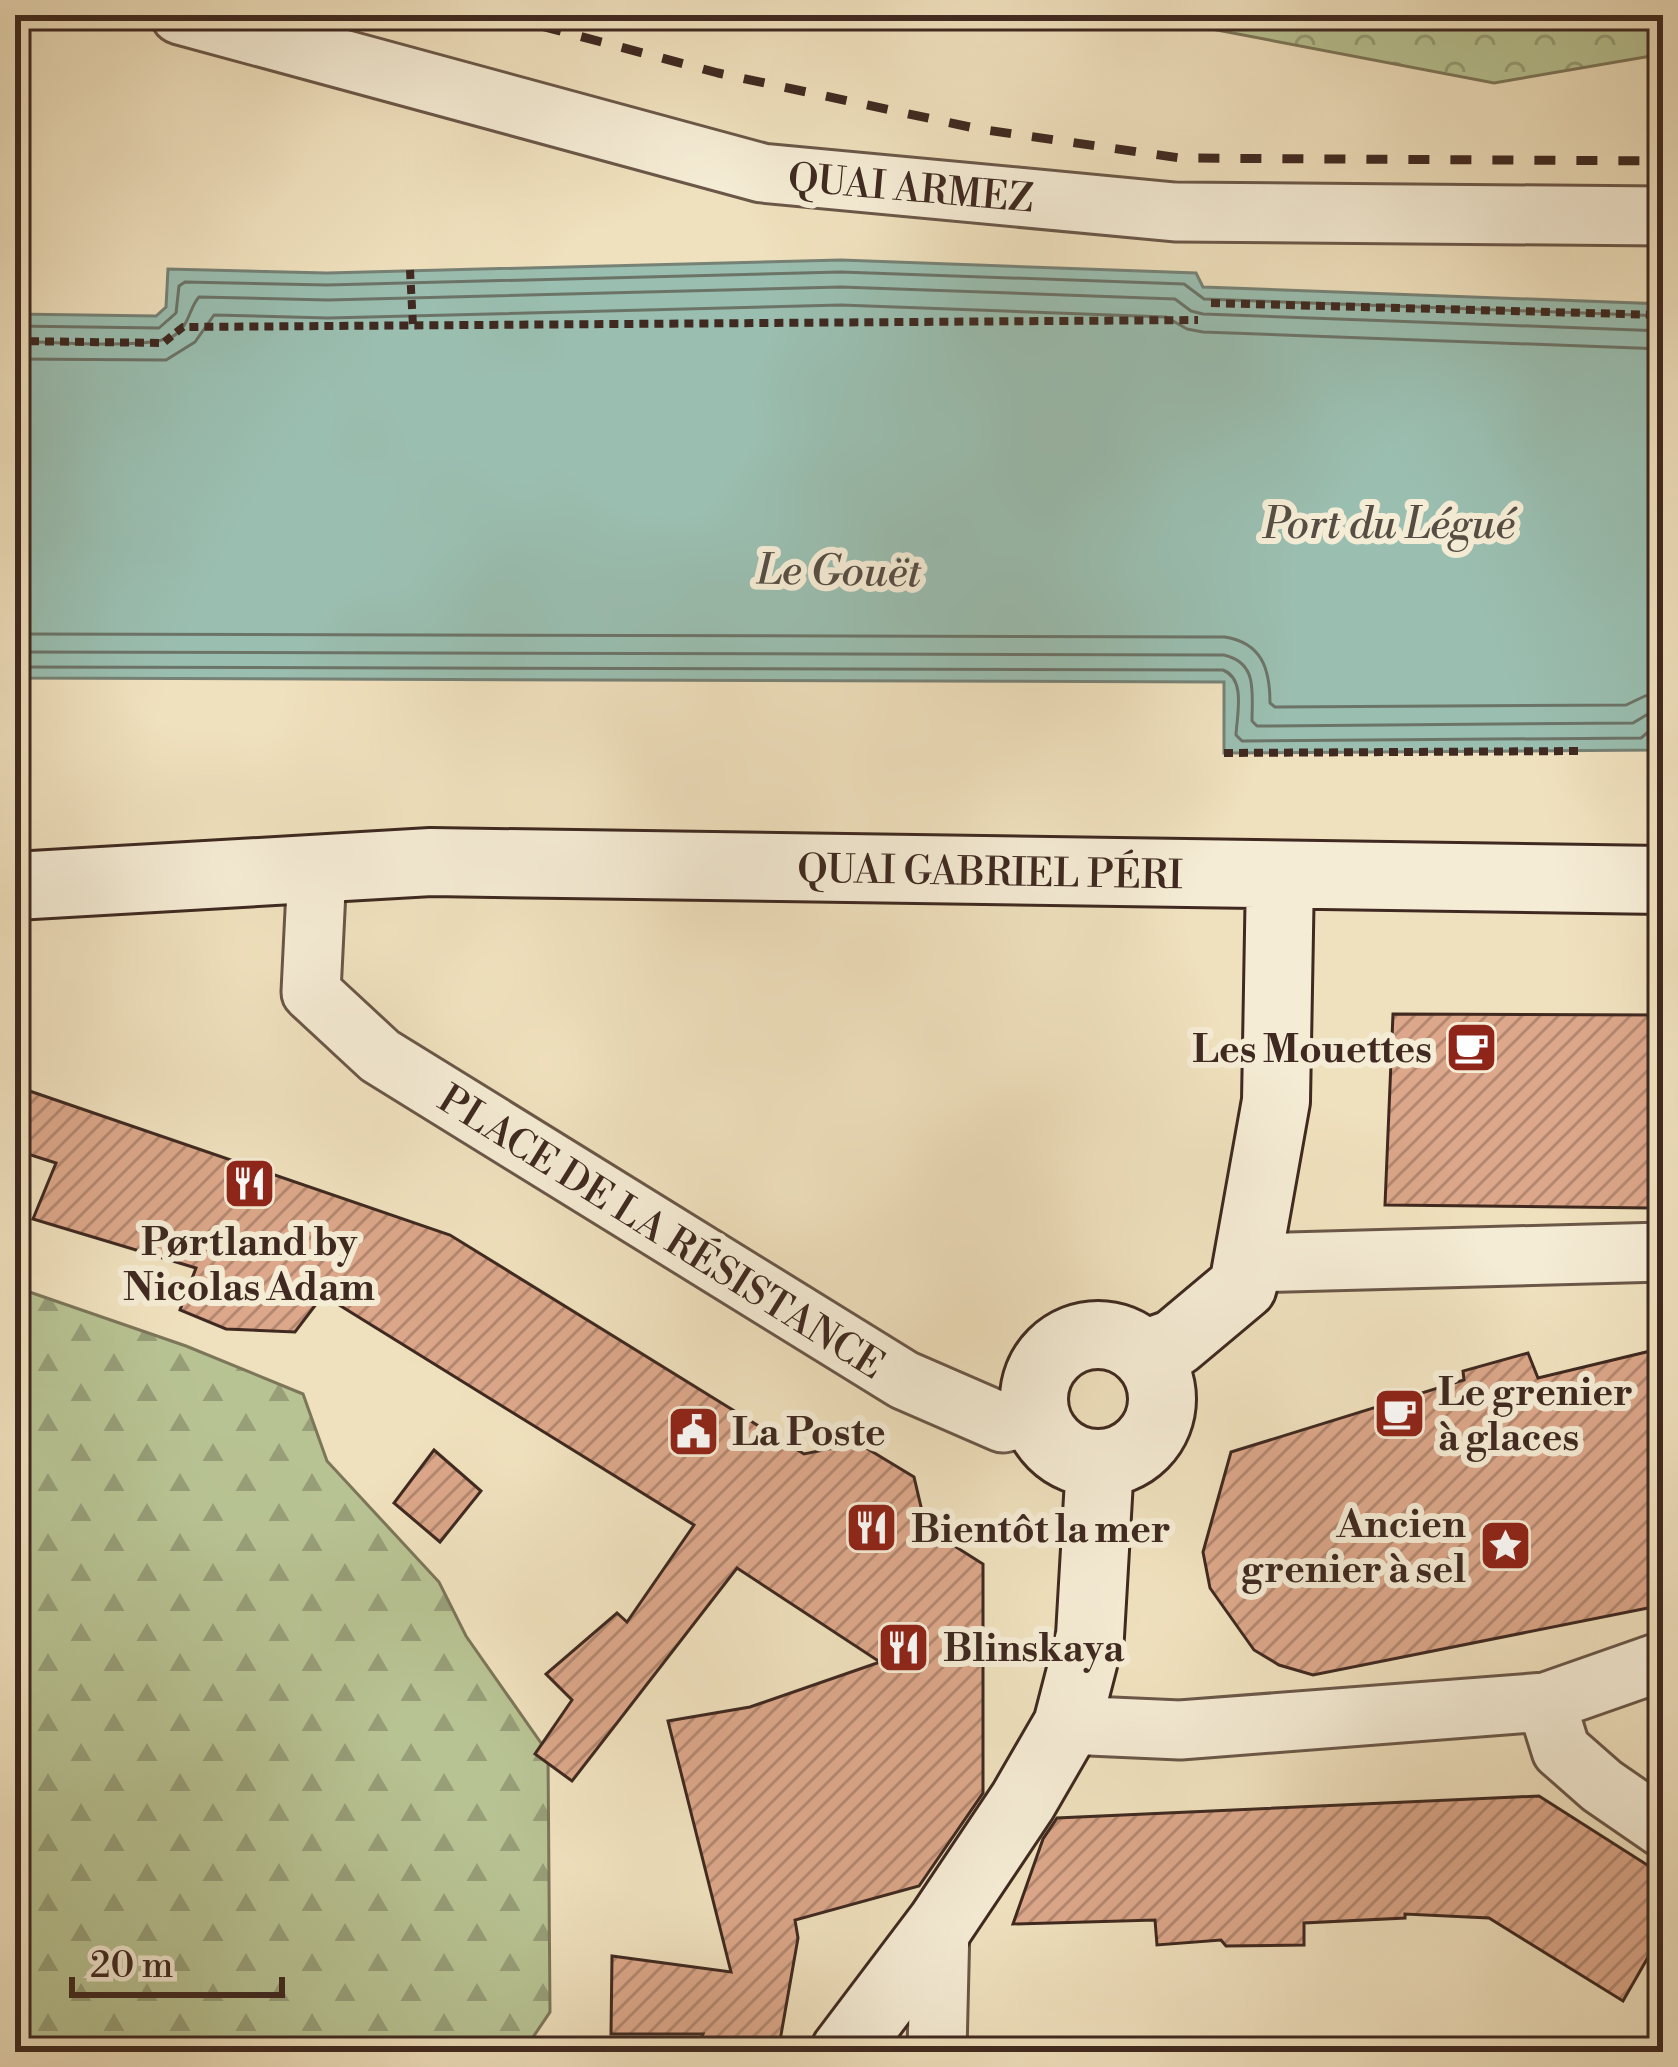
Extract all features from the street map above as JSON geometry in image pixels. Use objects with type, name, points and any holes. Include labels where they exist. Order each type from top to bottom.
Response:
[{"type":"street","name":"QUAI ARMEZ","points":[[180,15],[762,173],[1175,212],[1663,216]]},
{"type":"street","name":"QUAI GABRIEL PÉRI","points":[[15,886],[431,862],[1663,880]]},
{"type":"street","name":"PLACE DE LA RÉSISTANCE","points":[[317,870],[310,992],[380,1056],[904,1381],[1004,1424],[1036,1416]]},
{"type":"street","points":[[1144,1354],[1175,1343],[1243,1286],[1276,1101],[1280,876]]},
{"type":"street","points":[[1247,1263],[1663,1252]]},
{"type":"street","points":[[1086,1336],[1127,1342],[1144,1354],[1162,1392],[1153,1433],[1121,1459],[1100,1463],[1060,1451],[1036,1416],[1039,1374],[1050,1356],[1086,1336]]},
{"type":"street","points":[[844,2052],[940,1925],[1023,1802],[1067,1725],[1090,1636],[1100,1463]]},
{"type":"street","points":[[1067,1725],[1180,1730],[1546,1702],[1663,1661]]},
{"type":"street","points":[[1546,1702],[1562,1750],[1663,1828]]},
{"type":"street","points":[[937,2052],[940,1925]]},
{"type":"path","points":[[410,270],[413,326]]},
{"type":"path","points":[[1211,303],[1663,315]]},
{"type":"path","points":[[15,341],[163,343],[183,327],[1198,320]]},
{"type":"path","points":[[1224,753],[1578,751]]},
{"type":"green space","points":[[1138,15],[1663,15],[1663,54],[1494,83]]},
{"type":"green space","points":[[15,1287],[186,1346],[303,1394],[327,1461],[439,1582],[466,1636],[548,1753],[550,2012],[523,2052],[15,2052]]},
{"type":"water","name":"Port du Légué","points":[[841,260],[1196,273],[1203,287],[1663,304],[1663,715],[1655,750],[1224,753],[1224,682],[15,678],[15,314],[156,316],[166,307],[168,269],[327,273]]},
{"type":"building","points":[[1393,1014],[1663,1015],[1663,1113],[1656,1113],[1650,1208],[1385,1205]]},
{"type":"building","points":[[15,1086],[450,1235],[804,1454],[858,1443],[914,1477],[926,1528],[983,1564],[983,1793],[919,1886],[795,1920],[798,1938],[778,2052],[695,2052],[703,2034],[611,2034],[612,1956],[731,1972],[668,1721],[750,1707],[880,1662],[737,1568],[572,1781],[535,1754],[572,1700],[546,1674],[617,1613],[627,1622],[694,1525],[323,1295],[295,1332],[226,1329],[180,1310],[196,1268],[33,1219],[56,1163],[15,1150]]},
{"type":"building","points":[[1663,1348],[1663,1605],[1313,1675],[1279,1665],[1254,1650],[1210,1588],[1203,1552],[1231,1452],[1464,1380],[1463,1371],[1528,1353],[1538,1378]]},
{"type":"building","points":[[434,1450],[481,1491],[440,1542],[394,1503]]},
{"type":"building","points":[[1539,1796],[1663,1875],[1663,1931],[1623,2001],[1489,1918],[1405,1914],[1405,1918],[1304,1923],[1304,1945],[1226,1946],[1221,1940],[1157,1945],[1155,1920],[1013,1924],[1043,1839],[1057,1818]]},
{"type":"railway","points":[[500,15],[718,73],[979,129],[1180,158],[1663,161]]},
{"type":"place","name":"Les Mouettes","points":[[1471,1048]]},
{"type":"place","name":"Pørtland by Nicolas Adam","points":[[249,1184]]},
{"type":"place","name":"Le grenier à glaces","points":[[1399,1413]]},
{"type":"place","name":"La Poste","points":[[693,1431]]},
{"type":"place","name":"Bientôt la mer","points":[[872,1528]]},
{"type":"place","name":"Ancien grenier à sel","points":[[1505,1545]]},
{"type":"place","name":"Blinskaya","points":[[904,1647]]},
{"type":"water label","name":"Le Gouët","points":[[839,570]]}]
